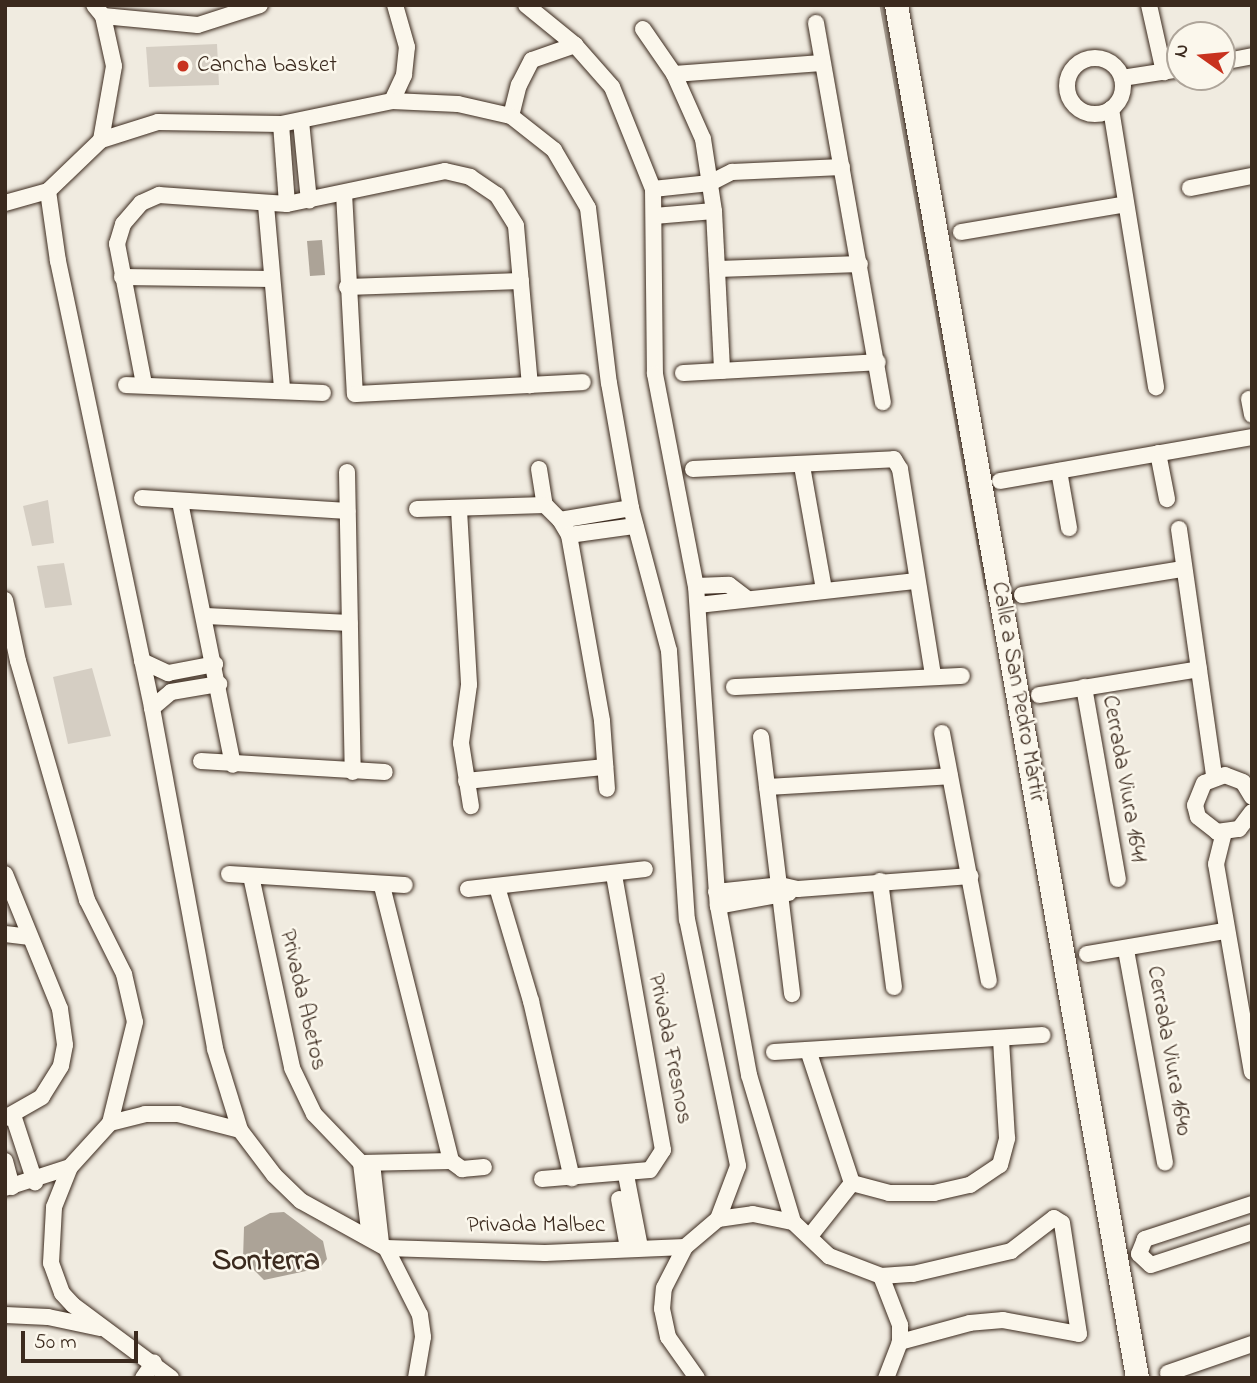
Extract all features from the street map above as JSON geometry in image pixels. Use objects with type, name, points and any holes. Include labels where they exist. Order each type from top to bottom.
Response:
[{"type":"main road","name":"Calle a San Pedro Mártir","points":[[896,5],[1137,1378]]},
{"type":"street","points":[[101,140],[114,66],[99,10],[198,25],[260,5]]},
{"type":"street","points":[[393,102],[404,75],[407,47],[395,5]]},
{"type":"street","points":[[526,5],[575,45],[612,87],[653,189],[655,374],[696,586],[717,899],[749,1075],[793,1222]]},
{"type":"street","points":[[1149,5],[1166,54]]},
{"type":"street","points":[[816,23],[884,402]]},
{"type":"street","points":[[643,29],[674,74],[703,139],[714,211],[722,370]]},
{"type":"street","points":[[510,116],[519,85],[533,60],[575,45]]},
{"type":"street","points":[[1094,58],[1111,63],[1122,78],[1122,96],[1111,109],[1084,112],[1071,100],[1068,81],[1077,65],[1094,58]]},
{"type":"street","points":[[674,74],[822,63]]},
{"type":"street","points":[[1122,78],[1166,72]]},
{"type":"street","points":[[5,203],[48,191],[101,140],[158,122],[281,124],[393,102],[458,104],[510,116],[554,150],[588,208],[609,383],[631,508],[669,651],[687,919],[738,1166],[718,1219],[685,1247],[664,1288],[662,1309],[668,1337],[697,1378]]},
{"type":"street","points":[[1111,109],[1156,387]]},
{"type":"street","points":[[301,121],[309,201]]},
{"type":"street","points":[[281,124],[287,204]]},
{"type":"street","points":[[653,189],[710,183],[732,172],[842,167]]},
{"type":"street","points":[[144,384],[117,244],[123,224],[151,197],[287,204],[445,171],[470,177],[497,195],[511,214],[518,236],[530,385]]},
{"type":"street","points":[[1191,188],[1252,176]]},
{"type":"street","points":[[48,191],[58,261],[152,708],[215,1049],[240,1130],[274,1175],[302,1201],[379,1243]]},
{"type":"street","points":[[344,193],[347,287],[355,394],[583,382]]},
{"type":"street","points":[[961,232],[1126,204]]},
{"type":"street","points":[[267,205],[282,388]]},
{"type":"street","points":[[654,216],[714,211]]},
{"type":"street","points":[[718,269],[860,264]]},
{"type":"street","points":[[122,277],[272,279]]},
{"type":"street","points":[[347,287],[521,281]]},
{"type":"street","points":[[683,373],[878,362]]},
{"type":"street","points":[[126,385],[282,388],[323,393]]},
{"type":"street","points":[[1000,481],[1252,437]]},
{"type":"street","points":[[1158,453],[1167,499]]},
{"type":"street","points":[[693,469],[802,466],[894,459],[900,468],[933,674]]},
{"type":"street","points":[[802,466],[824,590]]},
{"type":"street","points":[[539,469],[545,505],[561,520],[569,535],[602,721],[607,789]]},
{"type":"street","points":[[1059,471],[1069,528]]},
{"type":"street","points":[[347,472],[354,772]]},
{"type":"street","points":[[142,498],[348,510]]},
{"type":"street","points":[[180,502],[206,617],[233,765]]},
{"type":"street","points":[[417,509],[459,510],[545,505]]},
{"type":"street","points":[[561,520],[631,508]]},
{"type":"street","points":[[459,510],[469,667],[461,743],[471,806]]},
{"type":"street","points":[[569,535],[635,526]]},
{"type":"street","points":[[1179,529],[1214,776]]},
{"type":"street","points":[[1021,595],[1183,569]]},
{"type":"street","points":[[698,605],[917,581]]},
{"type":"street","points":[[696,586],[729,585],[746,598]]},
{"type":"street","points":[[5,600],[11,662],[87,900],[124,974],[135,1022],[110,1123],[70,1167],[54,1207],[51,1262],[62,1293],[104,1329],[154,1362],[171,1378]]},
{"type":"street","points":[[206,617],[350,623]]},
{"type":"street","points":[[142,661],[168,673],[215,664]]},
{"type":"street","name":"Cerrada Viura 1641","points":[[1039,695],[1199,669]]},
{"type":"street","points":[[168,673],[171,692]]},
{"type":"street","points":[[734,687],[933,674],[962,676]]},
{"type":"street","points":[[152,708],[171,692],[219,684]]},
{"type":"street","name":"Cerrada Viura 1641","points":[[1084,687],[1118,879]]},
{"type":"street","points":[[942,733],[989,981]]},
{"type":"street","points":[[761,737],[792,994]]},
{"type":"street","points":[[201,761],[385,772]]},
{"type":"street","points":[[466,782],[605,767]]},
{"type":"street","points":[[767,787],[950,776]]},
{"type":"street","points":[[1252,797],[1235,777],[1214,776],[1204,783],[1195,805],[1206,827],[1224,832],[1239,829],[1252,812]]},
{"type":"street","points":[[1224,832],[1216,864],[1224,931],[1252,1072]]},
{"type":"street","points":[[468,889],[614,876],[645,869]]},
{"type":"street","points":[[5,874],[28,937],[60,1009],[65,1045],[61,1066],[42,1097],[9,1116],[35,1182]]},
{"type":"street","points":[[229,874],[382,886],[405,885]]},
{"type":"street","name":"Privada Abetos","points":[[251,876],[292,1068],[314,1114],[367,1163]]},
{"type":"street","name":"Privada Fresnos","points":[[542,1179],[620,1175],[655,1168],[664,1141],[614,876]]},
{"type":"street","points":[[717,899],[880,881],[971,876]]},
{"type":"street","points":[[880,881],[894,988]]},
{"type":"street","points":[[382,886],[451,1161]]},
{"type":"street","points":[[497,887],[531,1001],[572,1178]]},
{"type":"street","name":"Cerrada Viura 1640","points":[[1087,954],[1126,950],[1224,931]]},
{"type":"street","points":[[5,934],[28,937]]},
{"type":"street","name":"Cerrada Viura 1640","points":[[1126,950],[1165,1162]]},
{"type":"street","points":[[774,1052],[1001,1041],[1042,1035]]},
{"type":"street","points":[[852,1183],[889,1193],[934,1193],[970,1185],[1000,1165],[1007,1139],[1001,1041]]},
{"type":"street","points":[[808,1050],[852,1183]]},
{"type":"street","points":[[110,1123],[145,1114],[178,1114],[240,1130]]},
{"type":"street","points":[[5,1161],[9,1188],[35,1182],[70,1167]]},
{"type":"street","points":[[416,1378],[422,1346],[420,1315],[379,1243],[367,1163],[451,1161],[462,1169],[484,1167]]},
{"type":"street","points":[[620,1175],[634,1247]]},
{"type":"street","points":[[810,1236],[852,1183]]},
{"type":"street","points":[[1252,1204],[1145,1239],[1139,1254],[1151,1265],[1252,1232]]},
{"type":"street","points":[[718,1219],[753,1214],[793,1222],[830,1256],[881,1276],[913,1274],[1011,1251],[1054,1218],[1062,1223],[1079,1334],[1003,1320],[945,1328],[900,1342]]},
{"type":"street","name":"Privada Malbec","points":[[379,1243],[545,1253],[634,1247],[685,1247]]},
{"type":"street","points":[[881,1276],[896,1308],[900,1342],[886,1378]]},
{"type":"street","points":[[5,1315],[48,1317],[104,1329]]},
{"type":"street","points":[[1168,1373],[1252,1344]]},
{"type":"street","points":[[144,1378],[154,1362]]},
{"type":"shaded area","name":"Cancha basket","points":[[217,44],[219,85],[149,87],[146,47]]},
{"type":"shaded area","points":[[322,240],[325,275],[310,276],[307,241]]},
{"type":"shaded area","points":[[48,500],[54,543],[32,546],[23,506]]},
{"type":"shaded area","points":[[64,563],[72,605],[45,608],[37,566]]},
{"type":"shaded area","points":[[92,668],[111,736],[68,744],[53,677]]},
{"type":"shaded area","points":[[284,1212],[323,1241],[327,1259],[320,1268],[264,1280],[243,1259],[244,1227],[270,1213]]},
{"type":"waterway","points":[[882,5],[987,588]]},
{"type":"place","name":"Cancha basket","points":[[183,66]]},
{"type":"district","name":"Sonterra","points":[[266,1262]]}]
